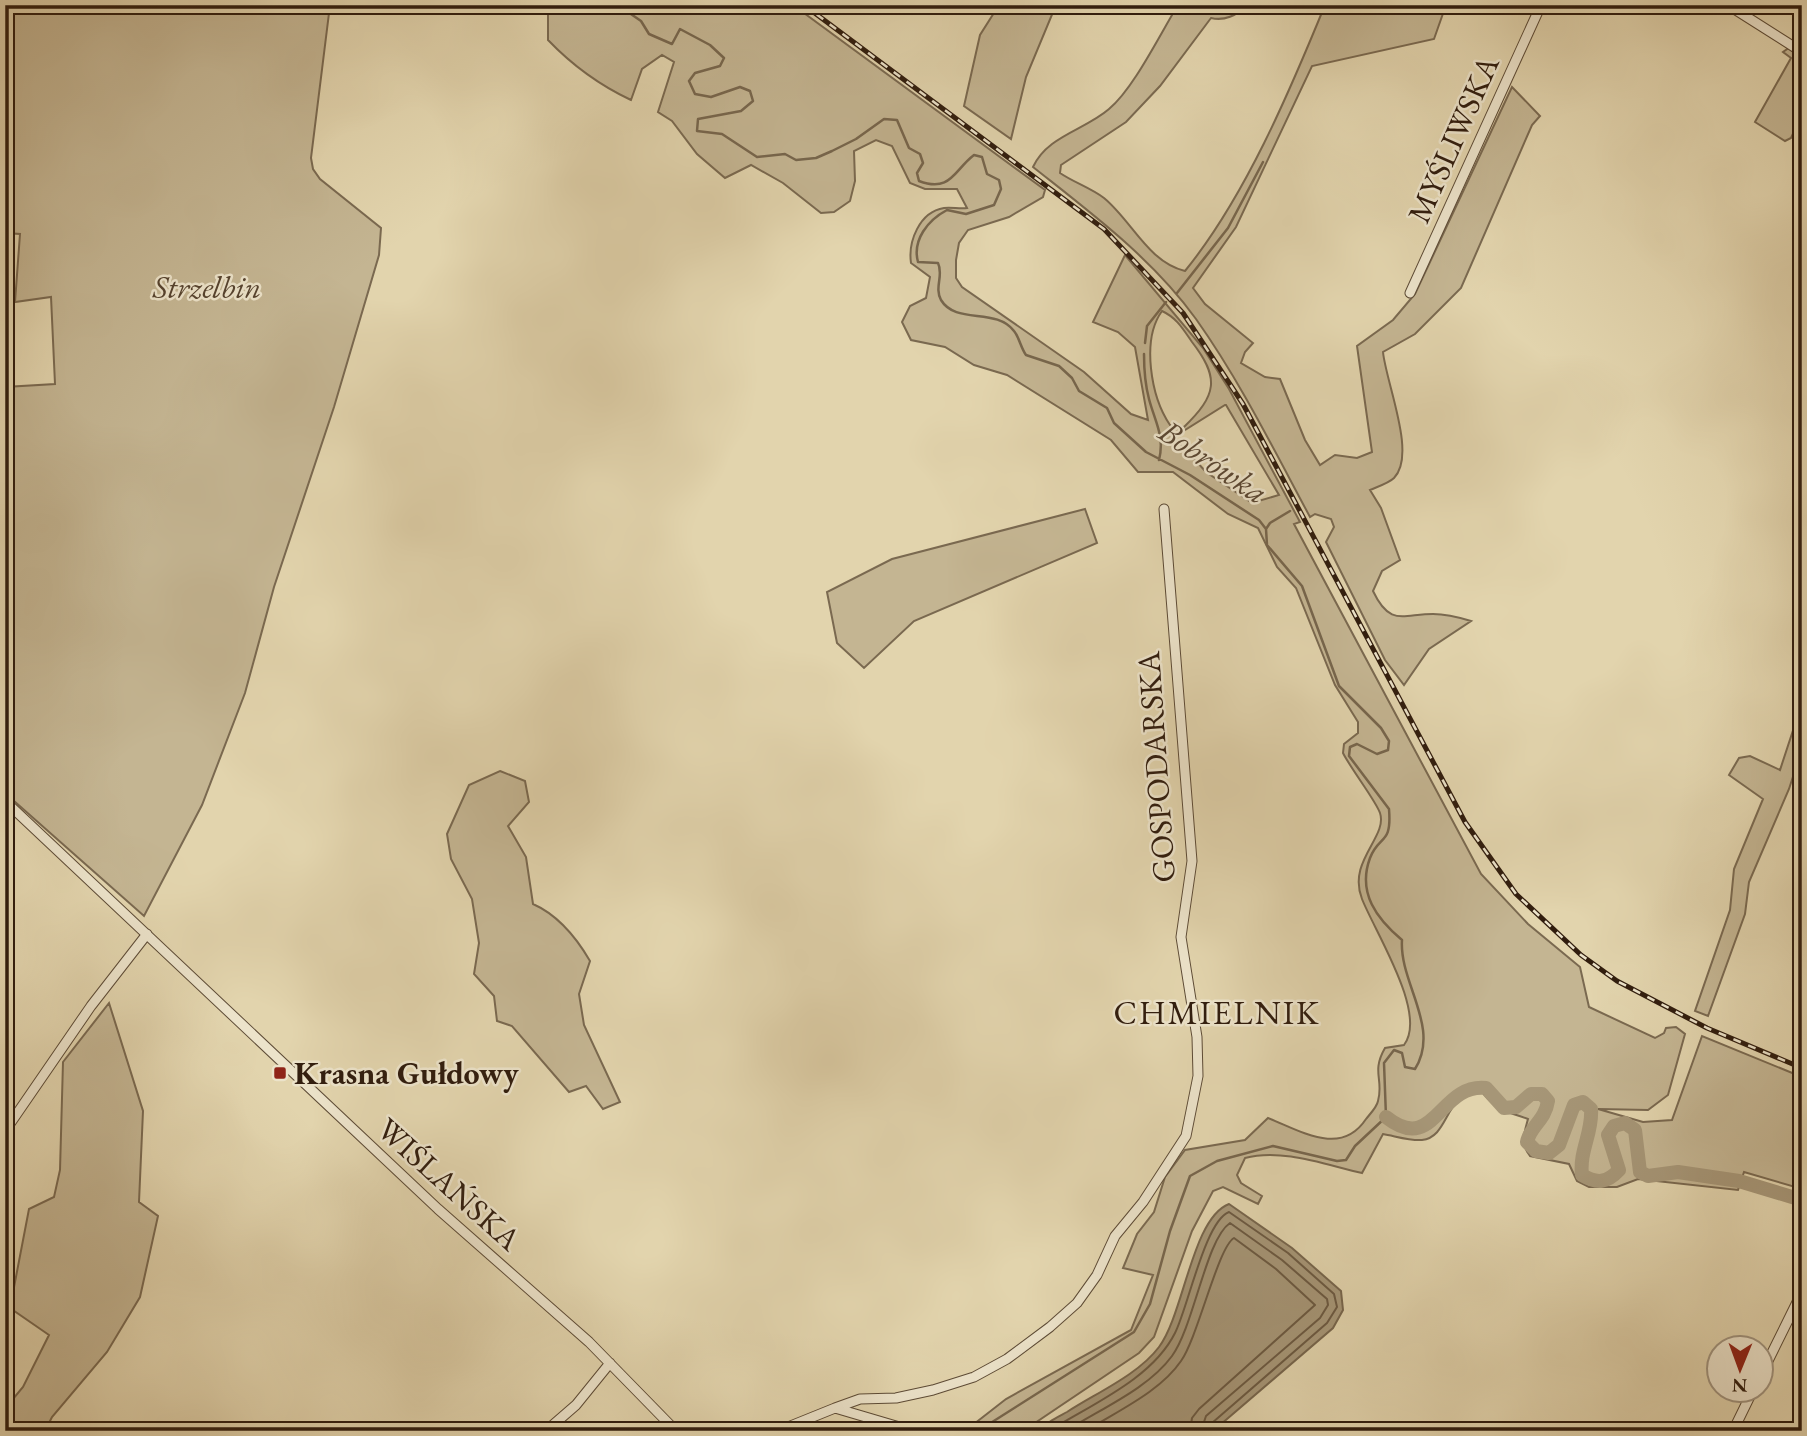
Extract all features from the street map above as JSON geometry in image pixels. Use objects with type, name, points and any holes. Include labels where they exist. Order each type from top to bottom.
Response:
[{"type":"street","name":"MYŚLIWSKA","points":[[1409,293],[1541,5]]},
{"type":"street","points":[[1728,5],[1802,52]]},
{"type":"street","name":"GOSPODARSKA","points":[[778,1431],[860,1399],[921,1392],[974,1377],[1007,1359],[1077,1303],[1097,1275],[1115,1236],[1143,1202],[1186,1136],[1198,1076],[1197,1037],[1181,937],[1192,861],[1164,509]]},
{"type":"street","name":"WIŚLAŃSKA","points":[[5,801],[438,1209],[569,1323],[677,1431]]},
{"type":"street","points":[[5,1131],[91,1006],[147,934]]},
{"type":"street","points":[[1776,1345],[1802,1292]]},
{"type":"street","points":[[547,1431],[576,1405],[610,1363]]},
{"type":"street","points":[[1733,1431],[1746,1404]]},
{"type":"street","points":[[835,1408],[913,1431]]},
{"type":"green space","name":"Strzelbin","points":[[6,5],[330,5],[311,158],[313,169],[320,179],[381,228],[379,255],[334,407],[274,587],[245,693],[202,805],[144,916],[5,793],[5,387],[55,384],[51,297],[15,302],[20,234],[5,233]]},
{"type":"green space","points":[[548,5],[793,5],[1045,190],[1043,197],[1009,217],[968,230],[959,243],[956,278],[962,287],[1084,372],[1131,414],[1148,420],[1135,347],[1118,332],[1093,322],[1125,255],[1203,348],[1229,389],[1300,522],[1294,524],[1481,874],[1528,924],[1580,967],[1589,1007],[1655,1038],[1664,1033],[1666,1028],[1676,1027],[1685,1034],[1668,1095],[1648,1110],[1598,1109],[1643,1122],[1672,1120],[1702,1036],[1802,1077],[1802,1189],[1744,1172],[1738,1190],[1638,1179],[1617,1187],[1589,1187],[1577,1181],[1569,1164],[1530,1156],[1524,1143],[1528,1119],[1499,1108],[1483,1093],[1470,1093],[1461,1098],[1431,1137],[1417,1140],[1383,1134],[1362,1173],[1289,1156],[1259,1155],[1245,1158],[1237,1175],[1241,1183],[1262,1196],[1258,1204],[1223,1187],[1213,1191],[1192,1231],[1154,1337],[1139,1353],[1023,1431],[965,1431],[1006,1399],[1131,1330],[1153,1275],[1123,1268],[1137,1234],[1154,1212],[1165,1177],[1185,1150],[1245,1140],[1268,1118],[1320,1138],[1345,1137],[1356,1130],[1376,1106],[1381,1056],[1385,1048],[1404,1045],[1410,1031],[1405,994],[1362,899],[1359,885],[1363,861],[1381,822],[1378,808],[1343,753],[1344,744],[1358,733],[1358,722],[1335,685],[1296,588],[1277,567],[1258,528],[1228,514],[1173,472],[1138,472],[1111,440],[1007,375],[974,365],[945,347],[911,340],[902,322],[910,306],[926,298],[930,277],[911,263],[911,246],[917,229],[928,215],[947,208],[967,208],[957,189],[925,189],[910,183],[892,146],[876,140],[854,151],[855,181],[850,201],[834,212],[821,213],[783,183],[751,165],[725,178],[697,154],[672,121],[658,112],[674,62],[662,55],[642,69],[631,100],[586,74],[548,40]],"holes":[[[1162,311],[1183,328],[1201,355],[1210,376],[1208,396],[1184,427],[1170,425],[1163,413],[1154,384],[1150,352],[1156,323]],[[1226,405],[1279,495],[1252,503],[1206,472],[1174,437]]]},
{"type":"green space","points":[[999,5],[1056,5],[1026,77],[1011,139],[964,106],[980,35]]},
{"type":"green space","points":[[1178,5],[1246,5],[1230,17],[1211,18],[1160,86],[1126,122],[1061,165],[1060,173],[1104,198],[1150,250],[1172,266],[1185,271],[1207,242],[1246,178],[1281,108],[1325,5],[1446,5],[1434,39],[1312,66],[1236,227],[1193,288],[1205,304],[1253,343],[1245,352],[1241,363],[1265,377],[1280,379],[1305,440],[1320,465],[1335,455],[1357,458],[1372,452],[1357,346],[1393,320],[1415,294],[1512,87],[1540,116],[1532,125],[1461,288],[1415,334],[1383,352],[1398,418],[1402,453],[1400,467],[1394,478],[1370,490],[1381,508],[1400,560],[1382,571],[1373,591],[1385,610],[1398,616],[1433,614],[1471,621],[1429,649],[1404,685],[1385,660],[1326,542],[1334,527],[1331,519],[1315,514],[1310,517],[1242,391],[1196,319],[1140,256],[1033,167],[1047,148],[1099,116],[1118,100],[1137,75]]},
{"type":"green space","points":[[1790,47],[1802,55],[1802,114],[1791,138],[1785,141],[1755,122],[1791,58],[1783,52]]},
{"type":"green space","points":[[1085,509],[1097,543],[914,621],[864,668],[837,643],[827,592],[892,559]]},
{"type":"green space","points":[[1802,703],[1802,749],[1789,789],[1749,882],[1745,914],[1708,1016],[1695,1011],[1730,910],[1734,869],[1763,799],[1729,775],[1739,758],[1750,756],[1780,770]]},
{"type":"green space","points":[[500,771],[525,781],[529,802],[508,826],[526,857],[533,904],[566,928],[590,961],[579,994],[584,1025],[620,1102],[603,1109],[586,1086],[569,1092],[512,1026],[497,1021],[494,996],[474,974],[479,943],[472,899],[451,859],[447,834],[469,785]]},
{"type":"green space","points":[[109,1003],[143,1111],[139,1202],[158,1216],[140,1297],[107,1352],[52,1417],[45,1431],[5,1431],[8,1405],[23,1387],[49,1335],[10,1308],[29,1209],[54,1197],[60,1170],[63,1062]]},
{"type":"water","points":[[1229,1204],[1292,1248],[1341,1291],[1343,1310],[1333,1328],[1213,1431],[1041,1431],[1052,1420],[1128,1375],[1159,1347],[1168,1332],[1206,1228],[1216,1213]]},
{"type":"waterway","name":"Bobrówka","points":[[5,11],[15,5]]},
{"type":"waterway","name":"Bobrówka","points":[[590,5],[595,11],[628,12],[641,21],[649,34],[672,44],[680,29],[710,45],[724,58],[720,66],[695,73],[689,81],[695,94],[711,97],[740,87],[750,91],[753,101],[741,111],[698,119],[697,131],[722,134],[757,157],[785,154],[796,160],[816,158],[856,139],[884,119],[897,120],[909,148],[920,154],[923,163],[917,173],[919,181],[930,184],[945,182],[974,155],[982,157],[987,174],[999,180],[1001,189],[994,205],[966,214],[947,210],[928,225],[917,246],[918,262],[938,263],[938,290],[941,300],[956,312],[987,317],[1006,324],[1016,333],[1026,355],[1059,366],[1072,378],[1079,391],[1107,408],[1114,423],[1146,452],[1190,475],[1259,520],[1266,529],[1267,545],[1302,586],[1339,686],[1381,728],[1389,741],[1388,750],[1377,754],[1357,744],[1350,747],[1349,756],[1389,809],[1389,829],[1370,858],[1366,883],[1377,914],[1402,940],[1406,972],[1422,1021],[1424,1037],[1422,1053],[1415,1069],[1405,1067],[1402,1053],[1394,1050],[1384,1063],[1386,1117],[1355,1146],[1346,1160],[1337,1161],[1273,1146],[1217,1161],[1190,1176],[1170,1231],[1150,1304],[1134,1332],[978,1431]]},
{"type":"waterway","name":"Bobrówka","points":[[5,43],[5,63]]},
{"type":"waterway","points":[[1177,293],[1228,228],[1263,162]]},
{"type":"waterway","points":[[1145,343],[1147,326],[1166,302]]},
{"type":"waterway","points":[[1144,354],[1149,399],[1160,436],[1159,460]]},
{"type":"waterway","points":[[1266,529],[1270,523],[1290,511]]},
{"type":"waterway","name":"Bobrówka","points":[[1386,1117],[1402,1127],[1416,1128],[1427,1124],[1457,1096],[1470,1089],[1486,1088],[1504,1108],[1516,1107],[1531,1094],[1542,1094],[1548,1101],[1546,1108],[1527,1142],[1536,1151],[1549,1153],[1559,1145],[1574,1105],[1583,1102],[1591,1109],[1582,1166],[1582,1175],[1587,1178],[1606,1180],[1619,1170],[1608,1135],[1614,1126],[1625,1123],[1635,1130],[1640,1172],[1648,1176],[1678,1172],[1739,1181],[1802,1200]]},
{"type":"railway","points":[[804,5],[1104,229],[1183,313],[1243,404],[1465,822],[1516,894],[1581,955],[1617,981],[1707,1028],[1802,1068]]},
{"type":"place","name":"Krasna Gułdowy","points":[[280,1073]]},
{"type":"district","name":"CHMIELNIK","points":[[1217,1012]]}]
